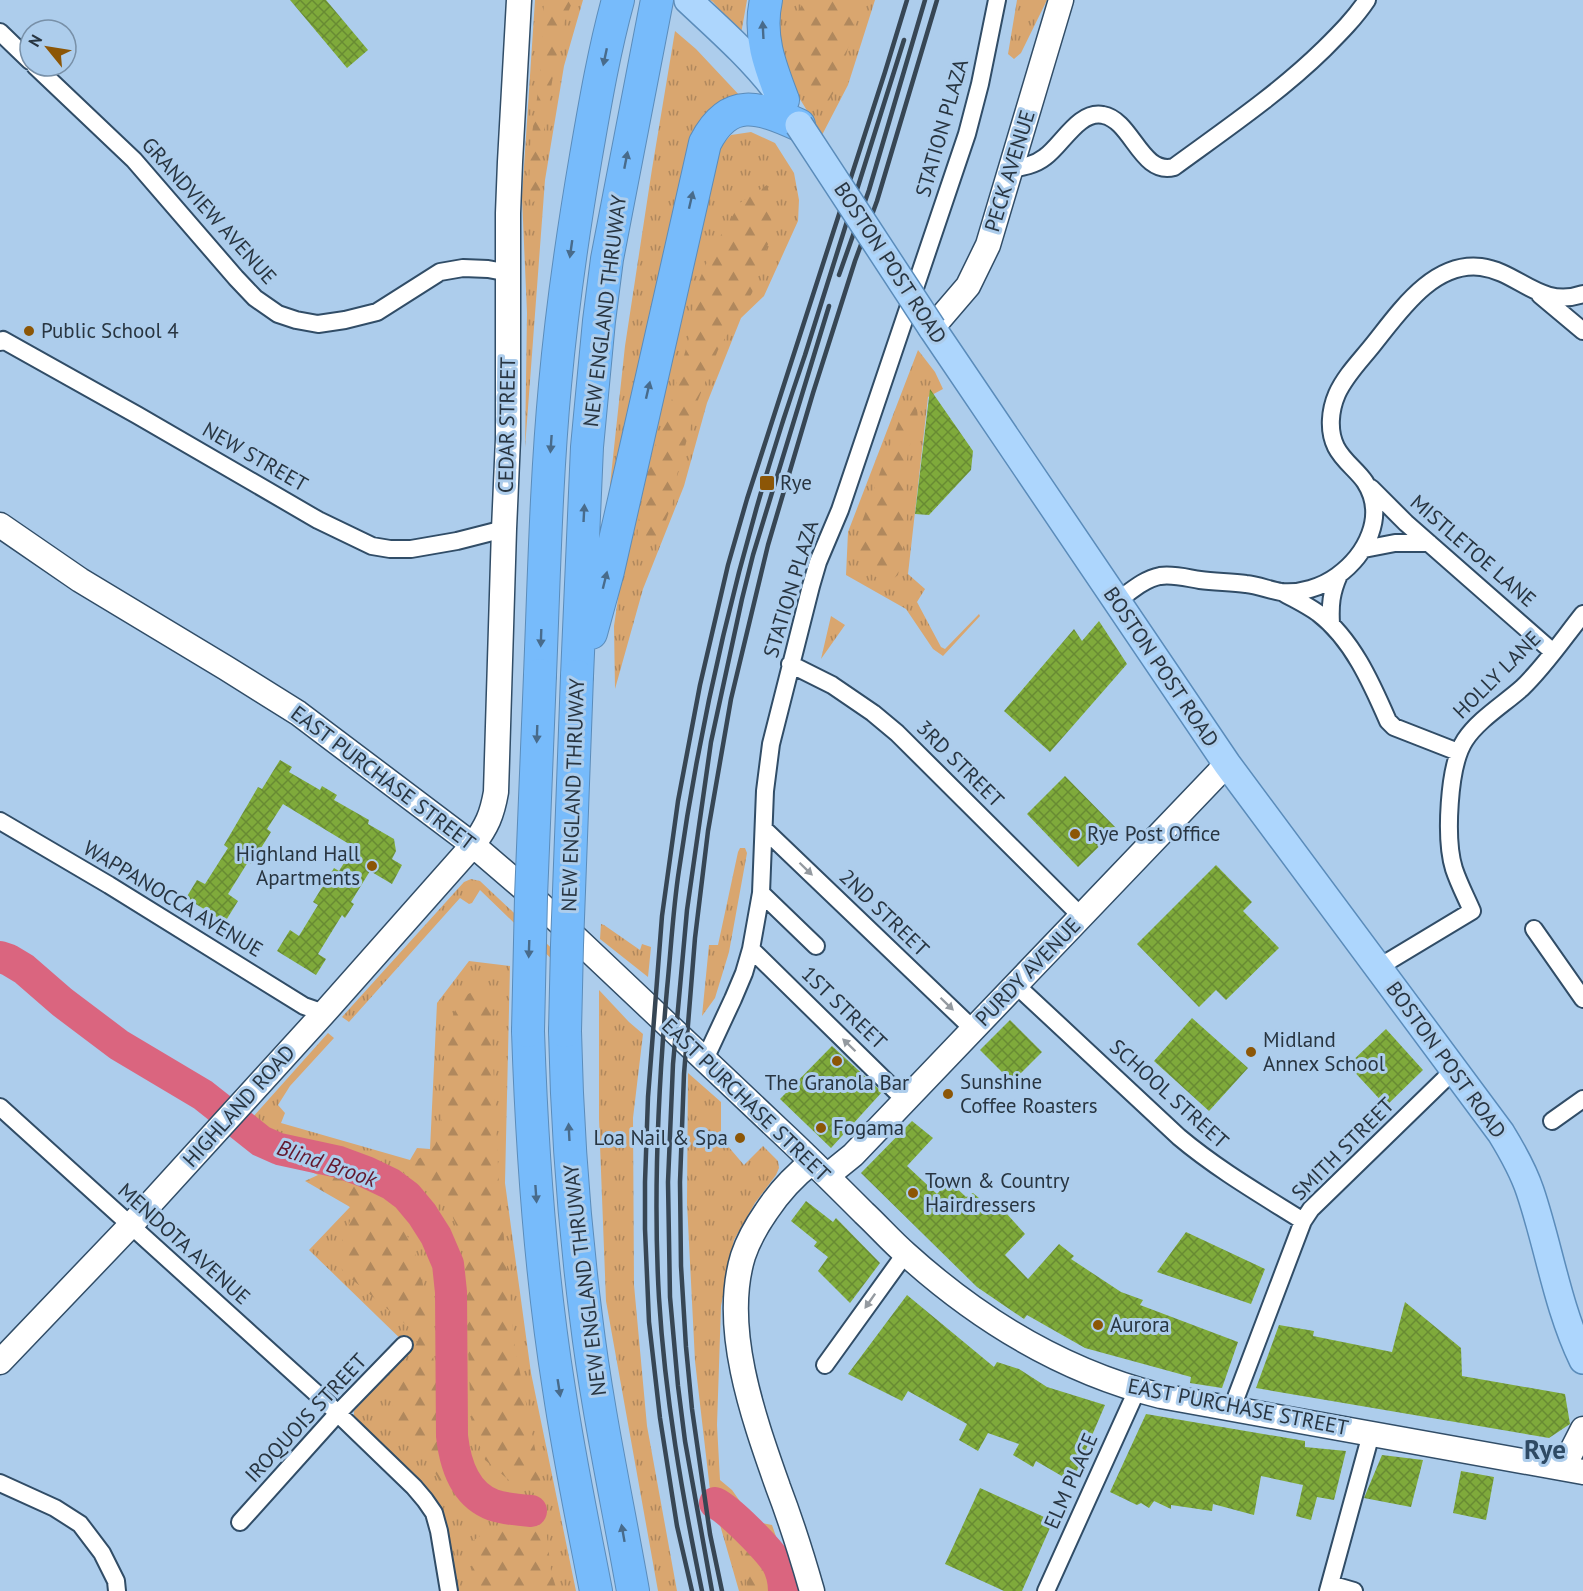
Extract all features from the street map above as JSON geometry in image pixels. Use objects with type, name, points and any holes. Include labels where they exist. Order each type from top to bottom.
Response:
[{"type":"highway","name":"NEW ENGLAND THRUWAY","points":[[596,1591],[559,1390],[542,1264],[534,1170],[528,1031],[547,500],[555,385],[578,198],[618,0]]},
{"type":"highway","points":[[577,676],[608,571],[705,143],[718,123],[736,111],[747,109],[791,112],[764,45],[762,26],[766,0]]},
{"type":"highway","name":"NEW ENGLAND THRUWAY","points":[[633,1591],[595,1381],[572,1193],[566,1031],[567,935],[587,447],[599,321],[607,259],[657,9]]},
{"type":"main road","name":"BOSTON POST ROAD","points":[[696,8],[751,60],[791,112],[932,328],[1227,764],[1501,1133],[1516,1158],[1530,1189],[1565,1314],[1583,1360]]},
{"type":"street","name":"CEDAR STREET","points":[[473,845],[486,826],[493,810],[496,792],[508,436],[510,162],[519,0]]},
{"type":"street","name":"STATION PLAZA","points":[[705,1059],[734,999],[751,949],[760,893],[767,765],[790,664],[818,562],[840,510],[967,134],[997,0]]},
{"type":"street","name":"PECK AVENUE","points":[[932,328],[968,286],[988,245],[1061,0]]},
{"type":"street","points":[[1010,169],[1027,167],[1038,162],[1047,156],[1077,124],[1088,117],[1101,114],[1119,123],[1151,162],[1167,169],[1174,167],[1304,68],[1344,30],[1367,0]]},
{"type":"street","points":[[0,32],[18,49]]},
{"type":"street","name":"GRANDVIEW AVENUE","points":[[48,78],[134,160],[255,298],[278,314],[318,324],[345,320],[377,312],[440,272],[463,268],[508,273]]},
{"type":"street","name":"MISTLETOE LANE","points":[[1537,293],[1498,272],[1482,267],[1467,267],[1438,277],[1409,300],[1347,378],[1332,407],[1331,423],[1332,437],[1337,449],[1389,507],[1553,652]]},
{"type":"street","points":[[1537,293],[1556,297],[1583,294]]},
{"type":"street","points":[[1537,293],[1583,331]]},
{"type":"street","name":"NEW STREET","points":[[0,342],[3,340],[318,520],[372,546],[411,549],[504,530]]},
{"type":"street","points":[[1282,592],[1312,589],[1325,584],[1339,575],[1364,549],[1374,520],[1375,507],[1365,482]]},
{"type":"street","name":"EAST PURCHASE STREET","points":[[0,525],[80,580],[298,713],[473,845],[522,886],[705,1059],[905,1254],[964,1301],[1025,1342],[1083,1370],[1137,1390],[1161,1396],[1573,1470]]},
{"type":"street","points":[[1364,549],[1395,543],[1429,543]]},
{"type":"street","points":[[1331,624],[1330,606],[1333,589],[1339,575]]},
{"type":"street","points":[[1117,601],[1149,579],[1162,576],[1242,583],[1282,592],[1317,612],[1331,624],[1359,661],[1388,721],[1394,727],[1458,752]]},
{"type":"street","name":"HOLLY LANE","points":[[1379,967],[1472,911],[1454,869],[1450,850],[1453,774],[1458,752],[1476,728],[1523,687],[1583,614]]},
{"type":"street","name":"3RD STREET","points":[[790,664],[832,685],[873,713],[897,733],[1082,916]]},
{"type":"street","name":"PURDY AVENUE","points":[[812,1591],[794,1530],[756,1425],[741,1358],[736,1302],[743,1255],[751,1237],[777,1195],[797,1174],[820,1169],[853,1155],[1227,764]]},
{"type":"street","name":"WAPPANOCCA AVENUE","points":[[0,821],[109,885],[304,1006],[324,1013]]},
{"type":"street","name":"2ND STREET","points":[[764,829],[973,1029]]},
{"type":"street","name":"HIGHLAND ROAD","points":[[0,1362],[130,1226],[473,845]]},
{"type":"street","points":[[760,893],[816,946]]},
{"type":"street","points":[[1534,929],[1583,999]]},
{"type":"street","name":"1ST STREET","points":[[751,949],[905,1100]]},
{"type":"street","name":"SCHOOL STREET","points":[[1016,985],[1202,1156],[1304,1221]]},
{"type":"street","name":"SMITH STREET","points":[[1232,1408],[1304,1221],[1311,1209],[1455,1069]]},
{"type":"street","points":[[1552,1121],[1583,1099]]},
{"type":"street","name":"MENDOTA AVENUE","points":[[0,1107],[338,1413],[414,1487],[434,1513],[449,1591]]},
{"type":"street","points":[[825,1365],[905,1254]]},
{"type":"street","name":"IROQUOIS STREET","points":[[240,1522],[338,1413],[405,1345]]},
{"type":"street","name":"ELM PLACE","points":[[1046,1591],[1137,1390]]},
{"type":"street","points":[[1573,1470],[1583,1429]]},
{"type":"street","points":[[1354,1591],[1329,1588],[1371,1434]]},
{"type":"street","points":[[0,1483],[55,1508],[80,1524],[102,1553],[116,1581],[117,1591]]},
{"type":"green space","points":[[535,0],[583,0],[564,66],[545,180],[525,448],[527,313],[522,197]]},
{"type":"green space","points":[[544,0],[573,0],[562,28],[555,64],[541,148],[539,199],[531,203],[530,148],[540,77]]},
{"type":"green space","points":[[710,0],[747,0],[741,34],[713,2]]},
{"type":"green space","points":[[775,0],[875,0],[848,85],[822,135],[771,52]]},
{"type":"green space","points":[[805,0],[861,0],[838,85],[827,104],[814,100],[805,89],[796,76],[787,48],[790,24]]},
{"type":"green space","points":[[1017,0],[1047,0],[1021,53],[1014,59],[1008,54]]},
{"type":"green space","points":[[675,31],[696,49],[742,98],[726,108],[615,486],[610,485],[625,346]]},
{"type":"green space","points":[[751,132],[775,143],[794,173],[799,200],[798,221],[764,296],[741,318],[707,403],[684,486],[643,589],[615,689],[614,626],[625,551],[715,153],[731,135]]},
{"type":"green space","points":[[767,185],[773,208],[769,241],[752,293],[718,350],[698,400],[677,475],[673,501],[661,534],[647,548],[637,544],[647,468],[670,406],[689,338],[695,290],[712,250],[741,202]]},
{"type":"green space","points":[[918,350],[935,372],[943,389],[928,397],[908,574],[925,589],[917,602],[941,647],[945,649],[979,614],[980,616],[943,656],[933,649],[906,609],[846,575],[848,532]]},
{"type":"green space","points":[[914,403],[918,414],[907,463],[905,534],[898,575],[888,583],[872,575],[858,559],[859,530],[900,418],[908,404]]},
{"type":"green space","points":[[831,616],[845,625],[821,659]]},
{"type":"green space","points":[[740,848],[745,848],[747,853],[729,952],[715,998],[702,1016],[709,945],[718,945]]},
{"type":"green space","points":[[471,879],[480,881],[562,958],[562,969],[480,890],[472,903],[469,904],[460,898],[349,1022],[342,1017],[464,882]]},
{"type":"green space","points":[[601,924],[640,950],[642,944],[651,947],[648,977],[600,939]]},
{"type":"green space","points":[[469,961],[510,966],[505,1183],[531,1373],[576,1591],[455,1591],[433,1498],[354,1418],[354,1411],[411,1349],[309,1250],[350,1207],[318,1175],[234,1138],[328,1033],[334,1038],[290,1086],[278,1105],[285,1113],[281,1123],[410,1160],[417,1148],[430,1149],[437,1003]]},
{"type":"green space","points":[[478,989],[490,1000],[499,1186],[514,1342],[539,1469],[551,1571],[557,1591],[473,1591],[471,1542],[489,1530],[523,1528],[536,1494],[510,1481],[485,1460],[473,1428],[464,1246],[448,1205],[394,1166],[420,1158],[435,1145],[445,1102],[444,1053],[454,1012],[466,995]]},
{"type":"green space","points":[[599,990],[643,1034],[633,1118],[634,1285],[647,1426],[677,1591],[658,1591],[606,1301],[599,1119]]},
{"type":"green space","points":[[688,1073],[721,1102],[721,1138],[744,1165],[763,1146],[778,1161],[779,1168],[776,1175],[755,1203],[734,1240],[721,1306],[717,1425],[720,1480],[732,1490],[757,1522],[772,1525],[795,1591],[739,1591],[710,1490],[695,1361],[687,1203]]},
{"type":"green space","points":[[326,1165],[350,1171],[380,1193],[399,1218],[415,1253],[426,1297],[438,1387],[446,1464],[446,1492],[430,1464],[393,1425],[392,1391],[418,1340],[409,1327],[342,1271],[341,1243],[350,1221],[350,1207],[305,1181],[318,1175]]},
{"type":"green space","points":[[761,1530],[768,1535],[789,1591],[748,1591],[742,1549],[744,1542]]},
{"type":"building","points":[[290,0],[326,0],[368,50],[347,68]]},
{"type":"building","points":[[930,389],[973,451],[971,470],[929,515],[915,514]]},
{"type":"building","points":[[1099,621],[1127,664],[1050,752],[1004,711],[1074,629],[1082,641]]},
{"type":"building","name":"Highland Hall Apartments","points":[[280,760],[292,767],[289,772],[320,790],[322,786],[337,795],[334,800],[369,820],[368,824],[394,839],[396,851],[392,859],[402,865],[392,884],[370,871],[351,902],[354,904],[345,918],[342,915],[318,954],[326,959],[316,975],[277,951],[290,930],[299,936],[318,905],[313,902],[334,868],[339,871],[354,847],[283,804],[267,829],[271,832],[251,864],[248,862],[228,894],[238,901],[225,922],[186,898],[197,880],[205,884],[228,848],[224,845],[258,787],[262,789]]},
{"type":"building","points":[[1065,776],[1117,829],[1078,867],[1027,814]]},
{"type":"building","points":[[1216,865],[1252,902],[1243,911],[1279,948],[1226,1000],[1216,990],[1199,1007],[1137,944]]},
{"type":"building","points":[[1192,1018],[1248,1068],[1209,1111],[1154,1061]]},
{"type":"building","points":[[1010,1020],[1042,1052],[1012,1082],[980,1050]]},
{"type":"building","points":[[1386,1029],[1423,1070],[1386,1106],[1348,1065]]},
{"type":"building","points":[[832,1046],[882,1092],[831,1148],[780,1099]]},
{"type":"building","points":[[912,1121],[933,1138],[907,1166],[937,1194],[949,1181],[966,1197],[973,1193],[992,1209],[998,1204],[1025,1234],[1005,1255],[1028,1279],[1059,1244],[1074,1256],[1071,1259],[1121,1292],[1143,1300],[1140,1305],[1238,1342],[1222,1388],[1190,1383],[1191,1377],[1085,1348],[1027,1315],[1024,1319],[977,1287],[861,1173]]},
{"type":"building","points":[[806,1201],[833,1222],[836,1218],[880,1263],[850,1303],[818,1271],[828,1257],[814,1246],[817,1242],[791,1221]]},
{"type":"building","points":[[1186,1232],[1265,1269],[1251,1304],[1157,1272]]},
{"type":"building","points":[[907,1295],[994,1367],[997,1362],[1019,1369],[1047,1387],[1105,1405],[1072,1482],[1036,1461],[1033,1467],[1013,1455],[1019,1444],[988,1433],[978,1451],[959,1440],[967,1424],[908,1391],[902,1401],[848,1374]]},
{"type":"building","points":[[1405,1302],[1461,1348],[1462,1376],[1565,1394],[1570,1424],[1549,1438],[1256,1388],[1279,1325],[1314,1331],[1313,1336],[1392,1352]]},
{"type":"building","points":[[1146,1414],[1305,1441],[1305,1447],[1346,1451],[1334,1500],[1317,1497],[1311,1520],[1296,1516],[1303,1485],[1261,1476],[1254,1515],[1213,1504],[1212,1511],[1171,1505],[1171,1509],[1154,1501],[1149,1508],[1141,1503],[1137,1505],[1110,1492]]},
{"type":"building","points":[[1382,1455],[1423,1460],[1411,1507],[1364,1498]]},
{"type":"building","points":[[1461,1471],[1494,1477],[1486,1520],[1453,1513]]},
{"type":"building","points":[[980,1488],[1053,1521],[1022,1591],[1004,1591],[945,1564]]},
{"type":"waterway","name":"Blind Brook","points":[[0,957],[24,969],[62,1002],[119,1045],[203,1095],[261,1141],[279,1149],[339,1162],[366,1172],[391,1184],[407,1196],[436,1236],[448,1264],[451,1292],[452,1436],[459,1467],[468,1485],[483,1500],[493,1505],[531,1511]]},
{"type":"waterway","name":"Blind Brook","points":[[715,1503],[739,1521],[777,1563],[784,1591]]},
{"type":"railway","points":[[692,1591],[677,1526],[660,1418],[649,1322],[645,1182],[648,1097],[662,916],[678,801],[700,685],[728,565],[747,499],[907,0]]},
{"type":"railway","points":[[839,275],[869,190],[925,0]]},
{"type":"railway","points":[[722,1591],[710,1534],[692,1409],[681,1266],[680,1182],[684,1074],[695,938],[708,831],[731,699],[768,545],[813,393],[855,261],[877,201],[937,0]]},
{"type":"railway","points":[[702,1591],[681,1482],[670,1409],[657,1259],[659,1104],[677,885],[701,739],[746,545],[764,481],[904,40]]},
{"type":"railway","points":[[712,1591],[685,1441],[670,1297],[668,1182],[673,1064],[687,910],[711,742],[742,599],[753,555],[829,306]]},
{"type":"place","name":"Public School 4","points":[[29,331]]},
{"type":"place","name":"Rye","points":[[767,483]]},
{"type":"place","name":"Rye Post Office","points":[[1075,834]]},
{"type":"place","name":"Highland Hall Apartments","points":[[372,866]]},
{"type":"place","name":"Midland Annex School","points":[[1251,1052]]},
{"type":"place","name":"The Granola Bar","points":[[837,1061]]},
{"type":"place","name":"Sunshine Coffee Roasters","points":[[948,1094]]},
{"type":"place","name":"Fogama","points":[[821,1128]]},
{"type":"place","name":"Loa Nail & Spa","points":[[740,1138]]},
{"type":"place","name":"Town & Country Hairdressers","points":[[913,1193]]},
{"type":"place","name":"Aurora","points":[[1098,1325]]},
{"type":"district","name":"Rye","points":[[1545,1450]]}]
